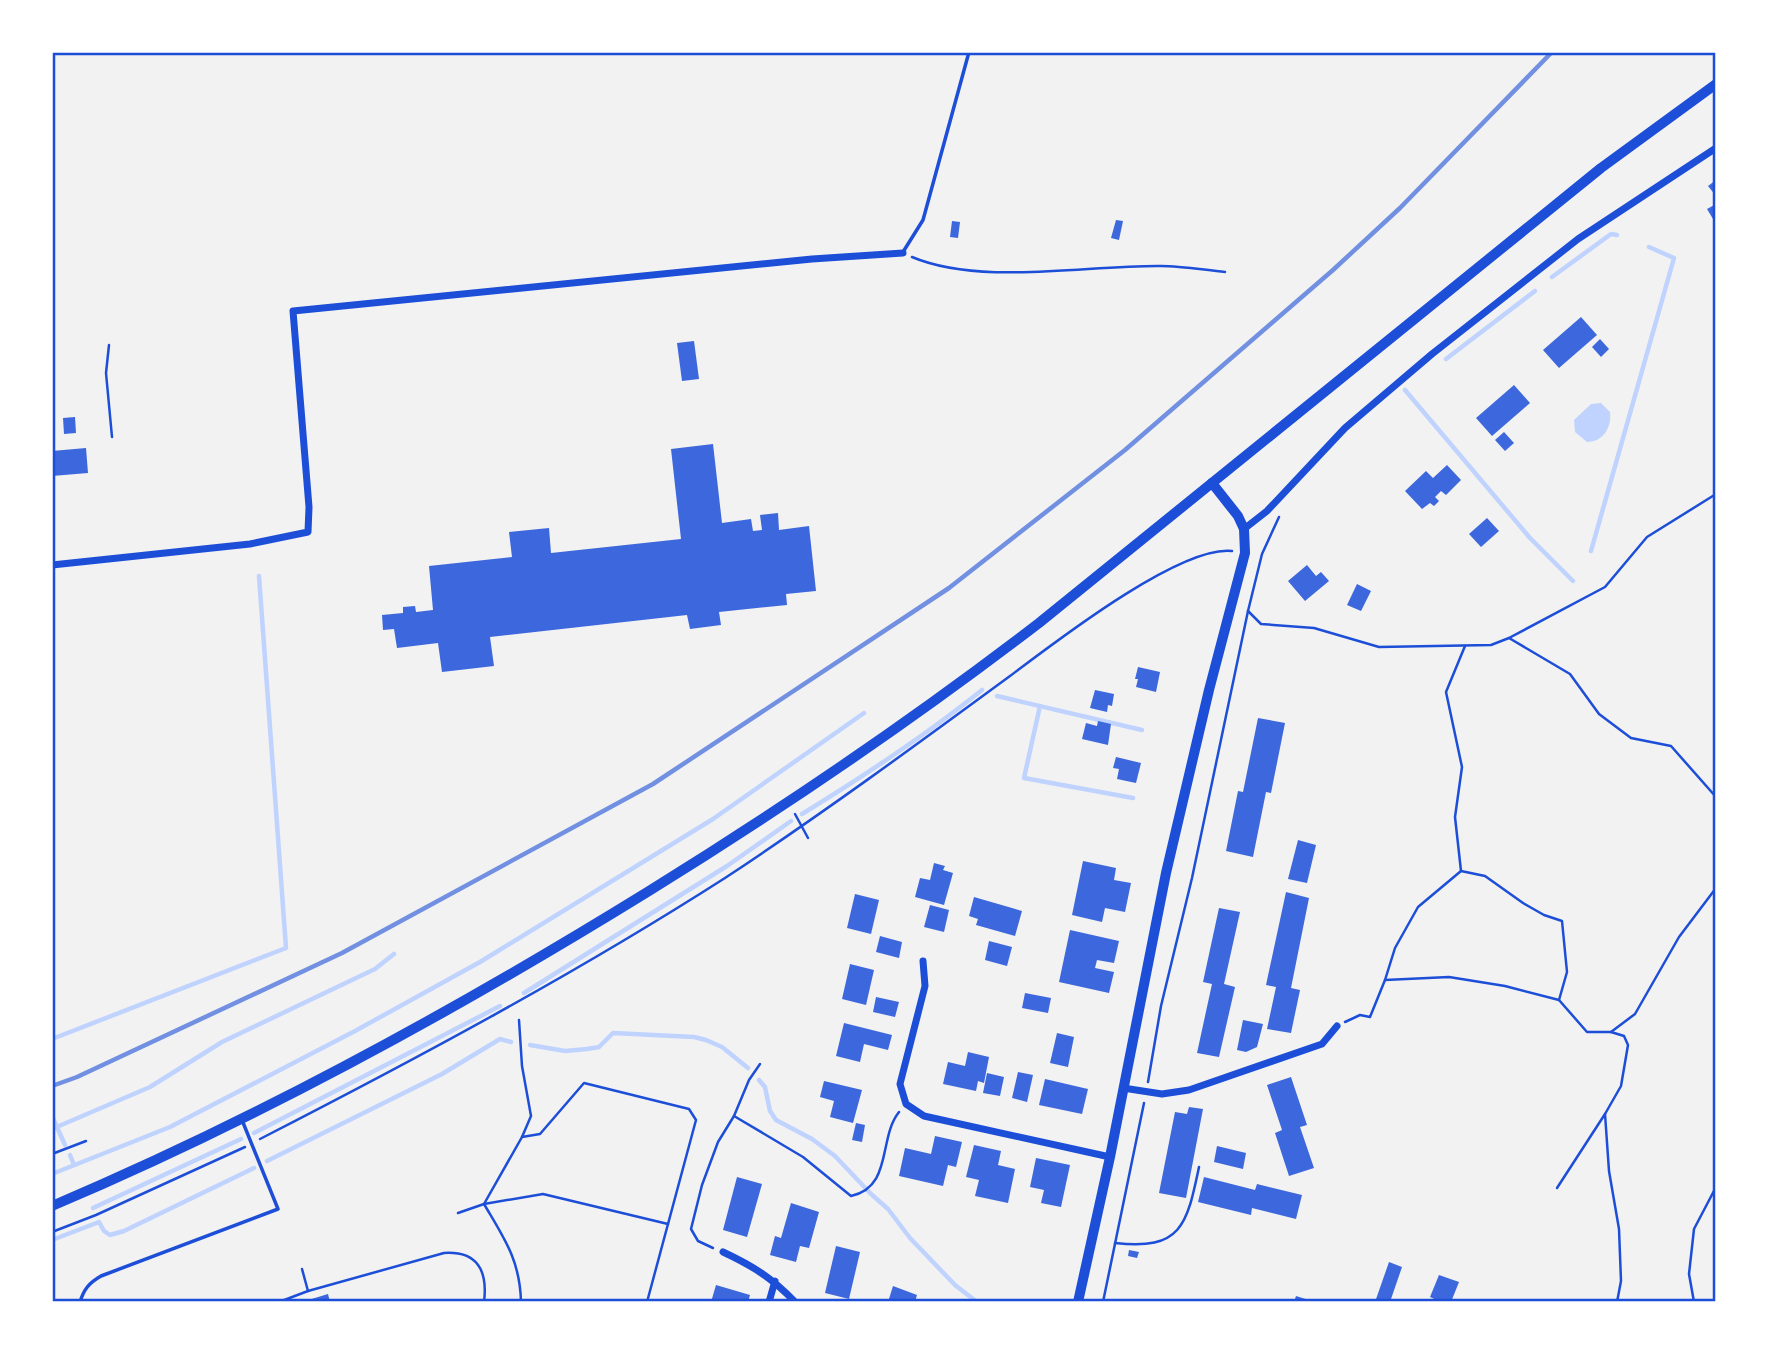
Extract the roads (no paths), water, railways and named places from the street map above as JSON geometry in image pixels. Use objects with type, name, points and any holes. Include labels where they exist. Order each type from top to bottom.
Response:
[{"type":"main road","points":[[52,1206],[242,1119],[506,978],[698,861],[787,802],[988,663],[1601,168],[1716,84]]},
{"type":"street","points":[[1244,529],[1267,511],[1345,428],[1432,354],[1578,239],[1716,148]]},
{"type":"street","points":[[52,565],[250,544],[308,532],[309,507],[293,311],[812,259],[903,253]]},
{"type":"street","points":[[1078,1301],[1110,1157],[1166,873],[1209,690],[1245,553],[1244,529],[1238,516],[1212,483]]},
{"type":"street","points":[[923,961],[925,986],[900,1083],[906,1104],[924,1116],[1110,1157]]},
{"type":"street","points":[[1123,1088],[1162,1094],[1189,1090],[1322,1044],[1337,1026]]},
{"type":"street","points":[[723,1252],[757,1268],[795,1301]]},
{"type":"street","points":[[769,1301],[775,1281]]},
{"type":"lane","points":[[903,253],[923,220],[969,52]]},
{"type":"lane","points":[[80,1301],[90,1282],[101,1276],[278,1209],[242,1119]]},
{"type":"water","points":[[1601,403],[1610,412],[1608,428],[1598,439],[1587,442],[1575,432],[1574,420],[1591,404]]},
{"type":"waterway","points":[[1552,277],[1611,234],[1617,235]]},
{"type":"waterway","points":[[1591,551],[1674,258],[1649,247]]},
{"type":"waterway","points":[[1446,359],[1535,291]]},
{"type":"waterway","points":[[1405,390],[1530,538],[1573,581]]},
{"type":"waterway","points":[[52,1039],[286,948],[259,576]]},
{"type":"waterway","points":[[802,814],[894,755],[982,690]]},
{"type":"waterway","points":[[997,696],[1142,730]]},
{"type":"waterway","points":[[1040,706],[1024,778],[1133,798]]},
{"type":"waterway","points":[[52,1174],[170,1127],[355,1031],[480,962],[713,819],[864,713]]},
{"type":"waterway","points":[[524,993],[727,866],[791,821]]},
{"type":"waterway","points":[[52,1129],[150,1087],[222,1042],[375,969],[394,954]]},
{"type":"waterway","points":[[254,1133],[500,1006]]},
{"type":"waterway","points":[[530,1045],[565,1051],[587,1049],[599,1047],[613,1033],[694,1037],[722,1047],[748,1068]]},
{"type":"waterway","points":[[267,1161],[442,1074],[500,1039],[511,1042]]},
{"type":"waterway","points":[[759,1080],[765,1087],[770,1111],[776,1120],[812,1139],[835,1156],[888,1209],[910,1238],[955,1285],[977,1302]]},
{"type":"waterway","points":[[52,1116],[65,1145]]},
{"type":"waterway","points":[[93,1208],[241,1139]]},
{"type":"waterway","points":[[70,1155],[74,1165]]},
{"type":"waterway","points":[[52,1240],[99,1222],[110,1235],[124,1231],[254,1168]]},
{"type":"railway","points":[[52,1086],[77,1077],[342,953],[653,784],[949,588],[1125,450],[1333,270],[1400,208],[1552,52]]}]
